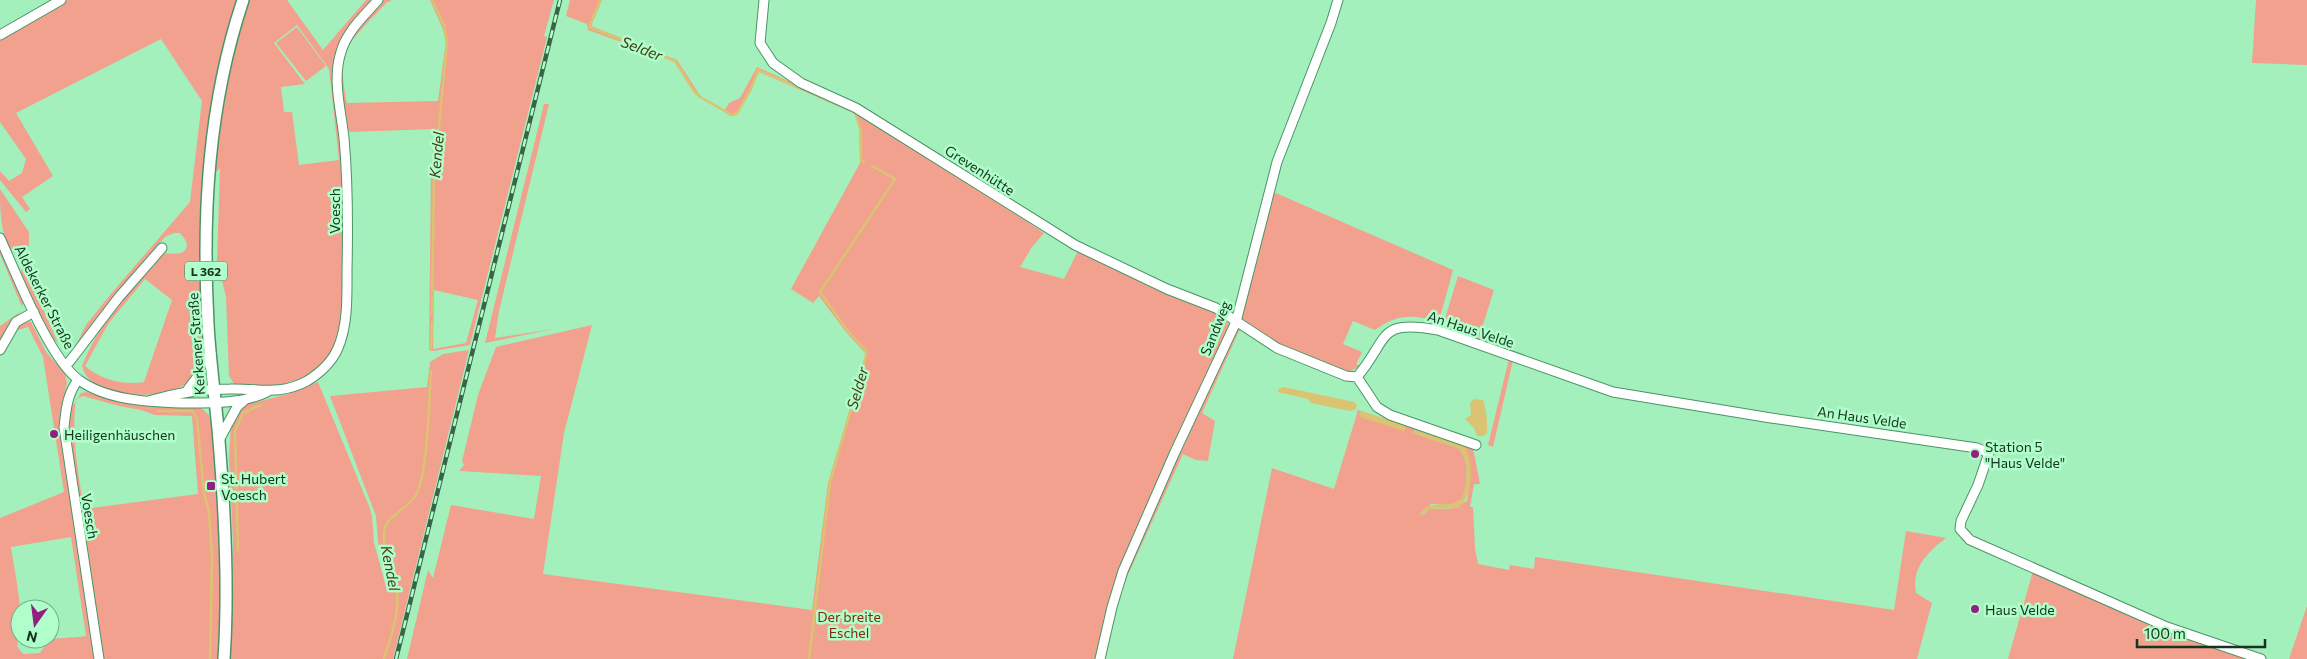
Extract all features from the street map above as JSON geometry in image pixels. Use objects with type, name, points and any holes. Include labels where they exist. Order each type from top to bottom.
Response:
[{"type":"main road","name":"Kerkener Straße","points":[[224,659],[226,563],[219,440],[206,279],[206,204],[209,162],[222,77],[243,0]]},
{"type":"street","points":[[1,34],[61,0]]},
{"type":"street","name":"Voesch","points":[[148,401],[215,402],[257,397],[267,392],[293,387],[318,373],[333,357],[342,335],[346,301],[348,199],[338,86],[338,63],[343,46],[351,30],[378,0]]},
{"type":"street","name":"Grevenhütte","points":[[764,0],[760,44],[774,62],[801,84],[856,108],[1075,245],[1167,289],[1216,308],[1236,322]]},
{"type":"street","name":"Sandweg","points":[[1100,659],[1112,607],[1123,571],[1175,452],[1236,322],[1278,162],[1338,0]]},
{"type":"street","name":"Aldekerker Straße","points":[[0,238],[49,342],[65,366],[78,380],[119,398],[148,401]]},
{"type":"street","points":[[65,366],[119,297],[162,248]]},
{"type":"street","points":[[0,350],[16,322],[34,312]]},
{"type":"street","points":[[1236,322],[1277,348],[1346,376],[1357,377],[1376,407],[1390,415],[1476,445]]},
{"type":"street","name":"An Haus Velde","points":[[1357,377],[1384,335],[1399,327],[1416,326],[1438,330],[1614,392],[1771,418],[1977,448],[1989,453],[1978,485],[1961,521],[1960,530],[1970,540],[2167,627],[2261,659]]},
{"type":"street","points":[[186,392],[198,376],[202,363],[211,353]]},
{"type":"street","name":"Voesch","points":[[78,380],[72,388],[66,405],[64,428],[99,659]]},
{"type":"street","name":"Voesch","points":[[148,401],[186,392],[229,388],[267,392]]},
{"type":"street","points":[[219,440],[237,407],[246,398]]},
{"type":"green space","points":[[68,0],[239,0],[213,108],[202,180],[199,234],[203,332],[202,355],[196,373],[190,381],[182,386],[161,393],[139,395],[119,393],[96,385],[84,372],[82,366],[97,336],[115,307],[137,280],[163,254],[180,253],[185,250],[187,243],[180,233],[174,233],[165,237],[135,271],[76,345],[86,325],[190,202],[202,101],[161,39],[16,113],[53,176],[22,197],[30,209],[26,212],[0,180],[0,171],[9,181],[22,173],[26,159],[0,122],[0,40],[5,34]],"holes":[[[145,279],[172,300],[144,382],[129,383],[105,378],[97,375],[85,366],[108,324]]]},
{"type":"green space","points":[[248,0],[287,0],[323,50],[366,0],[373,0],[348,29],[337,50],[344,210],[343,304],[339,334],[329,354],[318,367],[299,379],[279,384],[235,385],[229,376],[226,297],[217,261],[220,168],[213,175],[229,75]],"holes":[[[297,25],[329,69],[339,160],[299,165],[292,112],[284,112],[281,87],[305,84],[274,43]]]},
{"type":"green space","points":[[383,0],[392,0],[386,3],[362,28],[346,50],[344,56],[348,43],[361,23]]},
{"type":"green space","points":[[430,0],[554,0],[544,36],[547,37],[470,345],[429,350],[431,168],[435,129],[350,132],[342,92],[343,60],[343,80],[347,103],[438,101],[446,41]],"holes":[[[434,290],[478,300],[466,343],[433,349]]]},
{"type":"green space","name":"Der breite Eschel","points":[[570,0],[602,0],[591,26],[677,60],[701,97],[725,110],[729,103],[740,98],[757,67],[853,110],[952,171],[1044,233],[1032,247],[1020,267],[1064,279],[1078,251],[1151,287],[1217,313],[1231,326],[1150,500],[1098,659],[407,659],[428,570],[433,578],[451,505],[534,519],[541,476],[459,471],[464,465],[462,461],[478,395],[496,347],[592,325],[564,433],[543,574],[812,610],[828,483],[866,354],[846,332],[819,296],[813,303],[791,289],[860,163],[859,123],[854,113],[759,72],[737,115],[731,116],[695,94],[674,61],[588,30],[587,24],[566,16]]},
{"type":"green space","points":[[2256,0],[2307,0],[2307,65],[2252,63]]},
{"type":"green space","points":[[297,27],[326,66],[306,81],[276,43]]},
{"type":"green space","points":[[544,104],[549,104],[499,311],[495,338],[554,329],[485,343]]},
{"type":"green space","points":[[0,189],[29,232],[29,245],[14,253],[9,247],[3,232]]},
{"type":"green space","points":[[1271,191],[1453,270],[1439,321],[1421,317],[1398,318],[1383,324],[1375,330],[1353,321],[1343,344],[1362,352],[1356,364],[1361,366],[1348,372],[1274,342],[1240,321]]},
{"type":"green space","points":[[0,246],[23,303],[22,307],[0,254]]},
{"type":"green space","points":[[23,263],[58,343],[46,333],[21,273]]},
{"type":"green space","points":[[1458,276],[1494,290],[1479,337],[1443,325]]},
{"type":"green space","points":[[20,312],[0,340],[0,326]]},
{"type":"green space","points":[[31,322],[46,352],[65,374],[67,383],[60,414],[60,429],[95,659],[0,659],[0,518],[64,492],[43,357],[28,327],[15,331],[21,323]],"holes":[[[71,537],[86,636],[60,638],[60,649],[43,649],[40,653],[24,654],[20,649],[10,649],[10,599],[19,599],[11,547]]]},
{"type":"green space","points":[[1235,329],[1240,329],[1202,413],[1215,421],[1208,461],[1196,460],[1183,454],[1117,599],[1136,544]]},
{"type":"green space","points":[[469,350],[393,659],[229,659],[233,542],[229,458],[231,426],[239,411],[245,405],[288,394],[318,382],[369,506],[372,516],[374,543],[385,583],[388,584],[378,542],[376,516],[330,396],[427,387],[430,362],[443,354]]},
{"type":"green space","points":[[1509,359],[1513,360],[1493,447],[1488,445]]},
{"type":"green space","points":[[87,392],[103,398],[130,403],[199,406],[209,415],[213,431],[218,517],[220,573],[219,659],[102,659],[68,429],[70,410],[76,401],[75,440],[84,509],[198,494],[192,416],[155,415],[83,396],[78,398],[81,393]]},
{"type":"green space","points":[[1358,410],[1362,411],[1359,414],[1416,429],[1413,433],[1458,448],[1462,453],[1467,472],[1466,487],[1462,499],[1451,505],[1431,504],[1421,516],[1430,509],[1449,509],[1467,501],[1469,473],[1464,445],[1473,448],[1480,484],[1474,484],[1470,507],[1473,507],[1475,549],[1478,564],[1509,570],[1510,565],[1534,569],[1535,557],[1894,610],[1906,531],[1946,538],[1922,561],[1916,576],[1916,593],[1932,603],[1917,659],[1233,659],[1272,468],[1334,489]]},
{"type":"green space","points":[[2033,571],[2244,657],[2244,659],[2008,659]]},
{"type":"green space","points":[[2307,606],[2307,659],[2289,659]]},
{"type":"shaded area","points":[[1284,387],[1354,402],[1357,405],[1356,409],[1350,411],[1311,403],[1308,399],[1278,392],[1278,389]]},
{"type":"shaded area","points":[[1474,399],[1483,400],[1485,407],[1487,433],[1483,436],[1477,436],[1474,428],[1465,419],[1471,415],[1470,403]]},
{"type":"shaded area","points":[[1362,411],[1404,425],[1406,429],[1404,431],[1360,417],[1359,414]]},
{"type":"shaded area","points":[[1416,429],[1464,445],[1470,460],[1471,478],[1468,494],[1459,508],[1430,509],[1419,516],[1427,507],[1451,504],[1462,499],[1466,487],[1467,472],[1465,459],[1458,448],[1412,432]]},
{"type":"waterway","name":"Kendel","points":[[432,0],[444,25],[447,44],[434,176],[432,314]]},
{"type":"waterway","name":"Selder","points":[[600,0],[589,27],[675,61],[694,91],[700,97],[732,115],[737,113],[751,89],[758,70],[855,112],[861,132],[861,160],[864,162]]},
{"type":"waterway","name":"Selder","points":[[809,659],[830,483],[867,352],[847,330],[820,292],[895,179],[872,166]]},
{"type":"waterway","name":"Kendel","points":[[431,348],[432,323]]},
{"type":"waterway","name":"Kendel","points":[[384,659],[394,626],[398,600],[385,546],[384,532],[389,521],[416,495],[420,485],[429,417],[431,371]]},
{"type":"waterway","points":[[238,551],[235,431],[243,413],[261,405]]},
{"type":"waterway","points":[[158,411],[192,411],[197,418],[204,493],[209,512],[212,557],[210,659]]},
{"type":"railway","points":[[396,659],[560,0]]},
{"type":"place","name":"Heiligenhäuschen","points":[[54,434]]},
{"type":"place","name":"Station 5 \"Haus Velde\"","points":[[1975,454]]},
{"type":"place","name":"St. Hubert Voesch","points":[[211,486]]},
{"type":"place","name":"Haus Velde","points":[[1975,609]]}]
